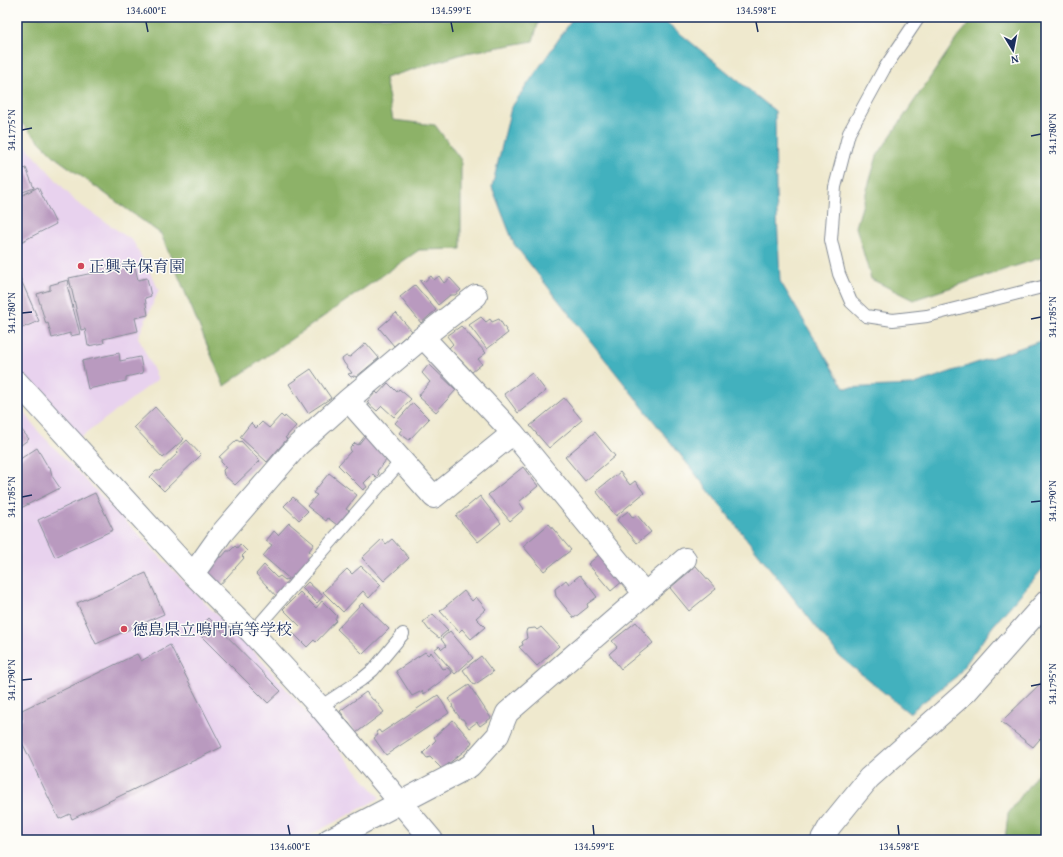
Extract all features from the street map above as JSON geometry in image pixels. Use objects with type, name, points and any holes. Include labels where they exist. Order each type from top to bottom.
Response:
[{"type":"street","points":[[193,574],[222,533],[298,445],[348,400],[423,337],[476,296]]},
{"type":"street","points":[[423,337],[513,433],[645,594]]},
{"type":"street","points":[[17,382],[193,574],[252,633],[320,707],[432,840]]},
{"type":"street","points":[[348,400],[434,497],[513,433]]},
{"type":"street","points":[[329,840],[470,766],[498,735],[506,713],[685,559]]},
{"type":"street","points":[[822,840],[830,826],[869,778],[967,691],[1046,602]]},
{"type":"lane","points":[[918,17],[884,69],[850,133],[835,186],[831,240],[839,274],[851,302],[866,316],[893,320],[927,316],[1046,286]]},
{"type":"lane","points":[[252,633],[402,460]]},
{"type":"lane","points":[[320,707],[361,680],[373,670],[403,634]]},
{"type":"shaded area","name":"正興寺保育園","points":[[17,136],[76,202],[133,241],[159,290],[138,337],[158,379],[80,438],[17,369]]},
{"type":"shaded area","name":"徳島県立鳴門高等学校","points":[[17,401],[38,431],[212,610],[251,648],[380,798],[301,840],[17,840]]},
{"type":"green space","points":[[17,17],[540,17],[533,41],[466,53],[385,78],[393,120],[435,125],[461,160],[461,249],[419,250],[224,386],[161,234],[56,158],[17,119]]},
{"type":"green space","points":[[975,17],[1046,17],[1046,256],[913,300],[871,279],[856,227],[877,156],[957,38]]},
{"type":"green space","points":[[1046,762],[1046,840],[1005,840],[1008,814]]},
{"type":"water","points":[[574,17],[660,17],[775,111],[776,192],[780,281],[844,388],[912,385],[1046,339],[1046,565],[993,626],[957,676],[909,713],[839,656],[514,244],[492,187],[511,108]]},
{"type":"building","points":[[26,168],[34,188],[17,194],[17,171]]},
{"type":"building","points":[[38,187],[56,224],[17,244],[17,198]]},
{"type":"building","points":[[134,262],[138,280],[147,278],[151,296],[145,298],[148,315],[135,318],[138,331],[103,339],[104,343],[88,346],[85,329],[81,330],[69,278],[93,273],[92,268],[109,265],[109,268]]},
{"type":"building","points":[[17,271],[39,321],[17,330]]},
{"type":"building","points":[[431,276],[434,280],[439,276],[444,283],[450,278],[461,290],[455,295],[450,295],[438,305],[420,281],[422,280],[424,282]]},
{"type":"building","points":[[68,280],[69,284],[67,285],[80,334],[70,336],[70,333],[52,338],[37,294],[50,290],[50,285]]},
{"type":"building","points":[[415,285],[436,310],[421,323],[400,297]]},
{"type":"building","points":[[396,313],[412,331],[394,346],[379,328]]},
{"type":"building","points":[[481,317],[486,322],[490,319],[492,322],[499,319],[508,333],[487,349],[469,325]]},
{"type":"building","points":[[461,326],[486,353],[478,359],[482,364],[472,372],[449,348],[453,344],[447,336]]},
{"type":"building","points":[[366,343],[379,358],[356,377],[351,377],[348,374],[352,373],[342,359],[346,356],[350,357]]},
{"type":"building","points":[[119,353],[120,361],[140,357],[143,373],[126,377],[126,381],[88,389],[82,361]]},
{"type":"building","points":[[429,364],[456,390],[436,412],[418,396],[430,382],[422,373]]},
{"type":"building","points":[[311,369],[331,398],[308,413],[289,384]]},
{"type":"building","points":[[532,373],[546,391],[518,413],[504,394]]},
{"type":"building","points":[[388,383],[397,392],[399,389],[411,399],[394,417],[382,406],[377,411],[367,402],[376,392],[378,394]]},
{"type":"building","points":[[564,398],[582,420],[549,448],[530,426]]},
{"type":"building","points":[[413,403],[429,419],[409,440],[399,433],[402,429],[395,423]]},
{"type":"building","points":[[155,407],[184,439],[163,458],[134,427]]},
{"type":"building","points":[[281,415],[284,418],[285,416],[296,426],[267,462],[240,437],[251,423],[256,428],[262,422],[269,428]]},
{"type":"building","points":[[21,429],[29,439],[17,448],[17,431]]},
{"type":"building","points":[[595,432],[615,456],[585,481],[565,457]]},
{"type":"building","points":[[365,436],[388,458],[377,471],[379,474],[376,477],[373,474],[364,483],[367,487],[363,490],[338,465],[351,451],[350,448],[355,443],[358,445]]},
{"type":"building","points":[[187,440],[201,455],[164,491],[150,477],[156,471],[159,471],[178,453],[177,449]]},
{"type":"building","points":[[237,440],[240,442],[241,441],[260,461],[235,485],[224,475],[223,470],[226,467],[221,462],[221,458],[219,457]]},
{"type":"building","points":[[37,448],[48,467],[50,467],[52,476],[60,488],[17,510],[17,461]]},
{"type":"building","points":[[523,467],[538,486],[519,502],[524,509],[510,521],[488,495]]},
{"type":"building","points":[[620,472],[630,485],[635,481],[644,493],[616,516],[596,491]]},
{"type":"building","points":[[329,473],[357,495],[346,509],[349,511],[337,525],[328,518],[326,521],[307,506],[317,495],[313,493]]},
{"type":"building","points":[[95,493],[113,530],[55,557],[38,520]]},
{"type":"building","points":[[480,496],[501,523],[478,542],[456,516]]},
{"type":"building","points":[[293,497],[308,511],[299,520],[284,506]]},
{"type":"building","points":[[628,511],[633,518],[637,515],[651,532],[637,543],[617,520]]},
{"type":"building","points":[[289,523],[314,544],[309,551],[314,555],[292,581],[263,556],[272,545],[266,541],[274,531],[278,535]]},
{"type":"building","points":[[549,524],[571,550],[544,571],[523,546]]},
{"type":"building","points":[[382,539],[386,544],[392,539],[409,558],[384,581],[362,558]]},
{"type":"building","points":[[240,544],[247,551],[242,556],[244,558],[219,586],[205,573],[219,557],[222,557],[227,551],[230,551],[235,546],[237,548]]},
{"type":"building","points":[[600,554],[623,581],[611,591],[588,564]]},
{"type":"building","points":[[264,565],[277,578],[280,576],[289,581],[277,597],[256,574]]},
{"type":"building","points":[[361,566],[381,585],[369,598],[363,591],[343,612],[323,592],[347,569],[352,574]]},
{"type":"building","points":[[696,566],[716,589],[689,611],[670,588]]},
{"type":"building","points":[[146,573],[164,614],[96,644],[77,603]]},
{"type":"building","points":[[580,575],[597,597],[587,604],[588,607],[574,618],[556,596],[555,589],[566,580],[569,584]]},
{"type":"building","points":[[308,582],[323,596],[317,603],[302,588]]},
{"type":"building","points":[[464,591],[472,601],[476,597],[486,609],[476,618],[485,627],[471,639],[462,629],[459,632],[440,611]]},
{"type":"building","points":[[300,592],[316,608],[322,601],[337,616],[335,619],[337,620],[316,642],[314,640],[307,647],[293,633],[300,626],[283,609]]},
{"type":"building","points":[[362,603],[389,629],[363,654],[337,629]]},
{"type":"building","points":[[433,614],[448,630],[439,638],[429,630],[423,622]]},
{"type":"building","points":[[209,618],[281,691],[268,703],[196,631]]},
{"type":"building","points":[[636,622],[653,643],[621,669],[609,654],[617,647],[612,641]]},
{"type":"building","points":[[541,627],[559,646],[537,666],[519,647],[523,645],[522,642],[527,638],[527,629],[535,628],[537,630]]},
{"type":"building","points":[[450,631],[473,658],[455,674],[434,650],[439,646],[442,649],[446,646],[441,639]]},
{"type":"building","points":[[170,645],[222,747],[72,819],[70,814],[59,819],[17,732],[17,722],[22,719],[22,710],[137,654],[141,661]]},
{"type":"building","points":[[425,652],[428,655],[431,652],[442,669],[448,668],[452,673],[424,694],[422,691],[412,696],[396,671]]},
{"type":"building","points":[[481,656],[493,672],[474,685],[463,670]]},
{"type":"building","points":[[1046,678],[1046,732],[1033,747],[1001,722]]},
{"type":"building","points":[[469,685],[491,718],[480,726],[477,722],[469,728],[453,708],[448,699]]},
{"type":"building","points":[[366,692],[373,700],[375,700],[384,712],[356,733],[340,711]]},
{"type":"building","points":[[438,695],[449,713],[386,755],[374,738],[378,735],[376,732],[379,730],[381,733]]},
{"type":"building","points":[[453,720],[472,742],[468,748],[442,769],[430,757],[427,758],[423,753],[436,740],[434,737]]},
{"type":"place","name":"正興寺保育園","points":[[81,266]]},
{"type":"place","name":"徳島県立鳴門高等学校","points":[[124,629]]}]
